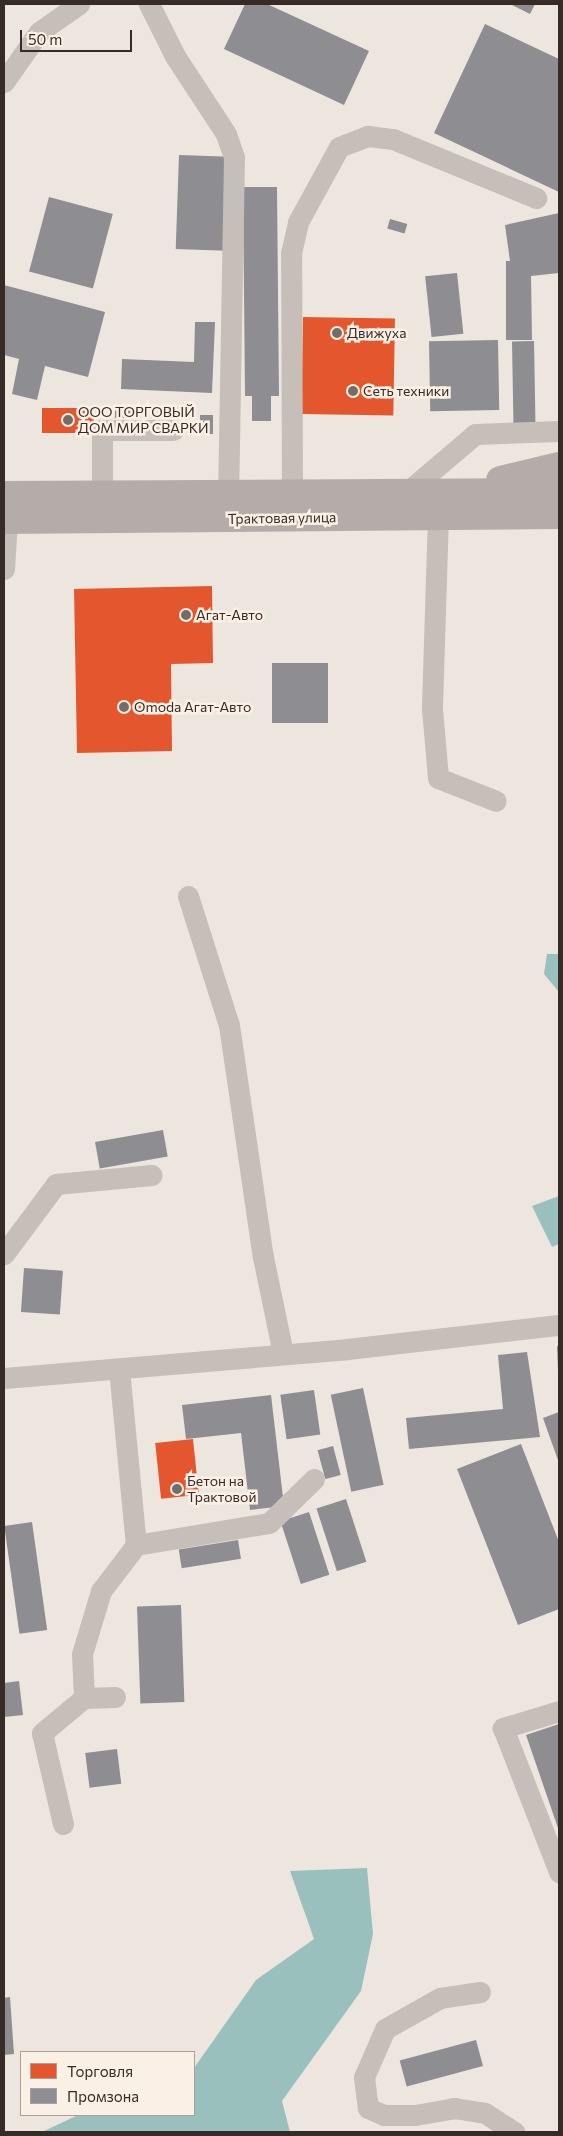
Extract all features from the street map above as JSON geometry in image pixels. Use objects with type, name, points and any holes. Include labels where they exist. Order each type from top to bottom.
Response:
[{"type":"main road","points":[[425,500],[559,466]]},
{"type":"main road","name":"Трактовая улица","points":[[5,512],[425,500],[559,492]]},
{"type":"main road","name":"Трактовая улица","points":[[5,512],[102,495],[292,493],[425,500],[496,515],[559,515]]},
{"type":"main road","points":[[496,515],[559,525]]},
{"type":"lane","points":[[4,82],[39,32],[79,4]]},
{"type":"lane","points":[[149,4],[189,80],[226,134],[234,157],[228,494]]},
{"type":"lane","points":[[292,493],[290,253],[298,222],[339,147],[368,136],[393,139],[536,198]]},
{"type":"lane","points":[[102,495],[102,430],[173,430]]},
{"type":"lane","points":[[496,801],[438,778],[432,709],[425,500],[475,434],[559,431]]},
{"type":"lane","points":[[4,569],[5,512]]},
{"type":"lane","points":[[188,896],[229,1024],[263,1257],[283,1354]]},
{"type":"lane","points":[[4,1254],[56,1184],[152,1175]]},
{"type":"lane","points":[[4,1378],[283,1354],[559,1325]]},
{"type":"lane","points":[[84,1698],[82,1654],[101,1591],[136,1545],[119,1369]]},
{"type":"lane","points":[[136,1545],[269,1522],[314,1479]]},
{"type":"lane","points":[[63,1824],[42,1734],[84,1698],[115,1697]]},
{"type":"lane","points":[[559,1711],[503,1728],[559,1872]]},
{"type":"lane","points":[[480,1992],[440,1998],[385,2029],[364,2078],[368,2108],[384,2115],[415,2116],[454,2108],[485,2113],[514,2132]]},
{"type":"water","points":[[547,954],[559,954],[559,992],[544,974]]},
{"type":"water","points":[[559,1196],[559,1244],[552,1247],[532,1206]]},
{"type":"water","points":[[367,1868],[373,1934],[361,1991],[282,2101],[290,2132],[42,2132],[76,2116],[195,2116],[195,2067],[256,1980],[314,1939],[290,1871]]},
{"type":"building: Торговля","points":[[303,317],[395,319],[393,416],[301,414]]},
{"type":"building: Торговля","name":"ООО ТОРГОВЫЙ ДОМ МИР СВАРКИ","points":[[42,408],[94,408],[94,433],[42,433]]},
{"type":"building: Торговля","name":"Omoda Агат-Авто","points":[[212,586],[213,663],[171,664],[172,751],[77,753],[74,589]]},
{"type":"building: Торговля","points":[[193,1439],[199,1495],[161,1499],[155,1443]]},
{"type":"building: Промзона","points":[[245,4],[267,4],[369,51],[344,105],[224,49]]},
{"type":"building: Промзона","points":[[510,4],[535,4],[530,14]]},
{"type":"building: Промзона","points":[[485,24],[559,59],[559,192],[434,133]]},
{"type":"building: Промзона","points":[[179,155],[229,157],[226,251],[176,249]]},
{"type":"building: Промзона","points":[[243,187],[277,187],[279,396],[271,396],[271,421],[252,421],[252,396],[245,396]]},
{"type":"building: Промзона","points":[[49,197],[113,214],[93,288],[29,271]]},
{"type":"building: Промзона","points":[[559,213],[559,273],[531,276],[532,340],[506,340],[506,261],[510,261],[505,225]]},
{"type":"building: Промзона","points":[[390,219],[407,224],[405,234],[387,229]]},
{"type":"building: Промзона","points":[[457,273],[463,334],[432,337],[425,276]]},
{"type":"building: Промзона","points":[[4,285],[105,312],[88,377],[45,366],[37,400],[12,394],[19,359],[4,355]]},
{"type":"building: Промзона","points":[[195,322],[215,322],[212,393],[121,389],[122,359],[194,362]]},
{"type":"building: Промзона","points":[[498,340],[499,410],[430,411],[429,341]]},
{"type":"building: Промзона","points":[[512,341],[534,341],[535,425],[513,425]]},
{"type":"building: Промзона","points":[[115,407],[135,407],[135,418],[115,418]]},
{"type":"building: Промзона","points":[[200,415],[213,415],[213,434],[200,434]]},
{"type":"building: Промзона","points":[[272,663],[328,663],[328,723],[272,723]]},
{"type":"building: Промзона","points":[[163,1130],[168,1157],[100,1169],[95,1142]]},
{"type":"building: Промзона","points":[[24,1268],[63,1271],[60,1315],[21,1312]]},
{"type":"building: Промзона","points":[[557,1346],[559,1346],[559,1370],[558,1370]]},
{"type":"building: Промзона","points":[[527,1352],[540,1437],[409,1449],[406,1418],[503,1409],[498,1355]]},
{"type":"building: Промзона","points":[[363,1388],[384,1485],[351,1492],[331,1395]]},
{"type":"building: Промзона","points":[[314,1390],[320,1435],[287,1439],[280,1395]]},
{"type":"building: Промзона","points":[[271,1395],[284,1506],[250,1510],[241,1433],[186,1439],[182,1405]]},
{"type":"building: Промзона","points":[[559,1412],[559,1463],[543,1418]]},
{"type":"building: Промзона","points":[[521,1444],[559,1542],[559,1609],[518,1625],[457,1469]]},
{"type":"building: Промзона","points":[[333,1446],[341,1475],[325,1479],[318,1450]]},
{"type":"building: Промзона","points":[[346,1499],[366,1562],[337,1571],[317,1509]]},
{"type":"building: Промзона","points":[[309,1512],[329,1575],[301,1584],[280,1521]]},
{"type":"building: Промзона","points":[[32,1522],[47,1630],[19,1634],[4,1526]]},
{"type":"building: Промзона","points":[[238,1540],[241,1559],[182,1568],[179,1549]]},
{"type":"building: Промзона","points":[[181,1605],[184,1702],[140,1703],[137,1607]]},
{"type":"building: Промзона","points":[[19,1681],[23,1715],[4,1717],[4,1683]]},
{"type":"building: Промзона","points":[[559,1724],[559,1831],[526,1735]]},
{"type":"building: Промзона","points":[[117,1749],[121,1784],[90,1788],[85,1753]]},
{"type":"building: Промзона","points":[[10,1997],[14,2054],[4,2055],[4,1998]]},
{"type":"building: Промзона","points":[[476,2040],[483,2066],[407,2087],[400,2060]]},
{"type":"place","name":"Движуха","points":[[337,333]]},
{"type":"place","name":"Сеть техники","points":[[353,391]]},
{"type":"place","name":"ООО ТОРГОВЫЙ ДОМ МИР СВАРКИ","points":[[68,420]]},
{"type":"place","name":"Агат-Авто","points":[[186,615]]},
{"type":"place","name":"Omoda Агат-Авто","points":[[124,707]]},
{"type":"place","name":"Бетон на Трактовой","points":[[177,1489]]}]
